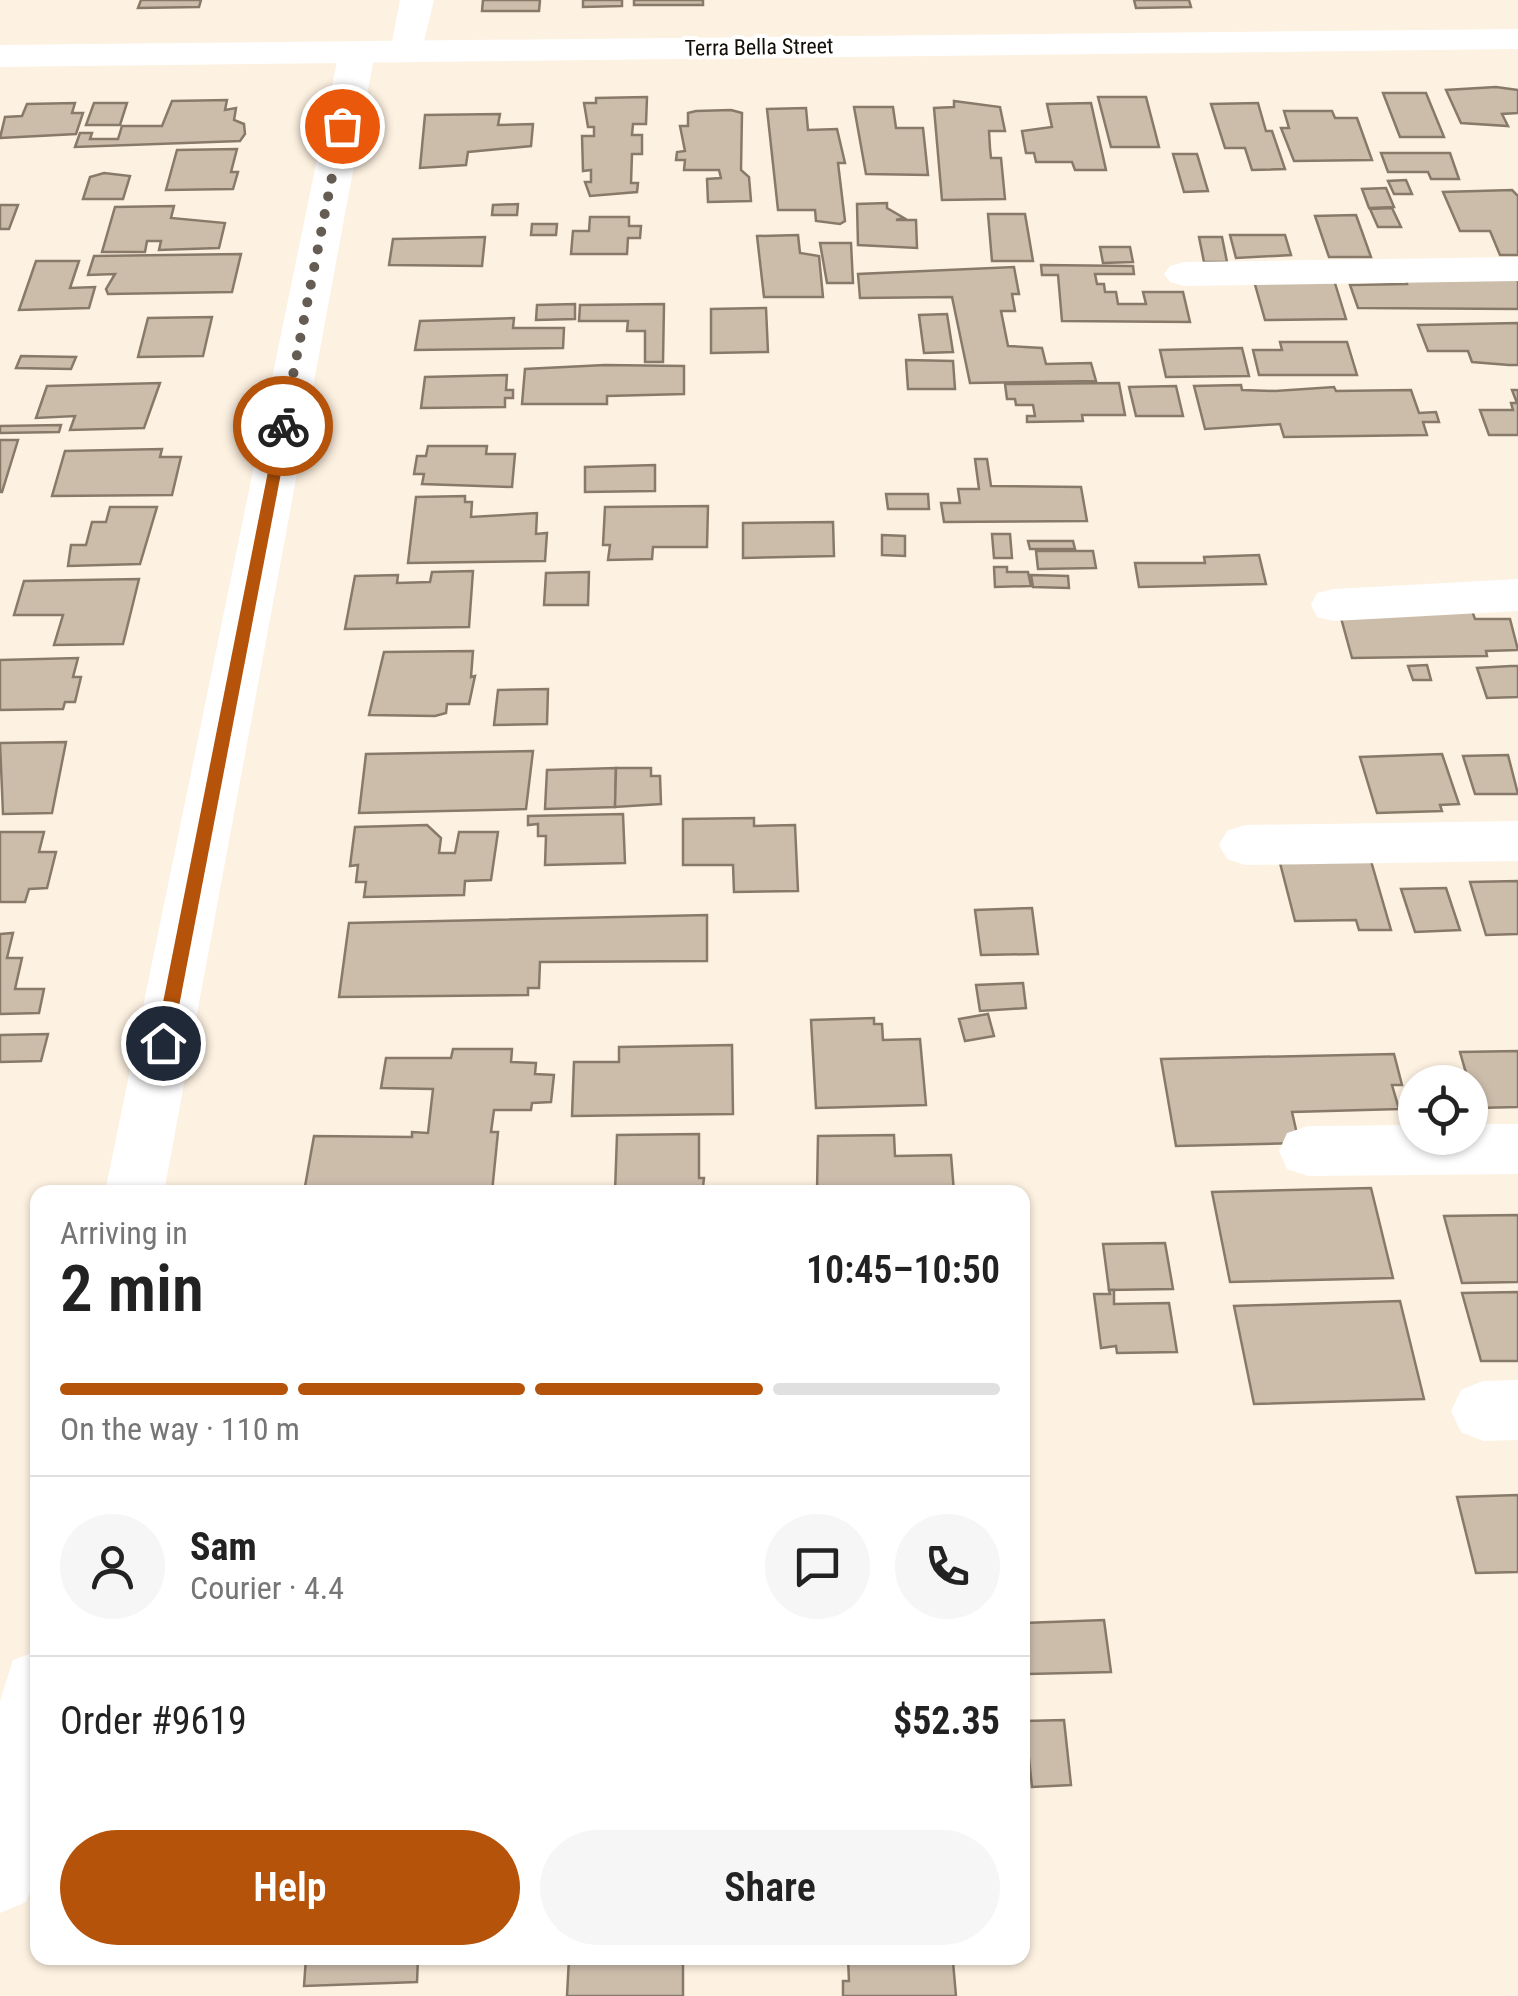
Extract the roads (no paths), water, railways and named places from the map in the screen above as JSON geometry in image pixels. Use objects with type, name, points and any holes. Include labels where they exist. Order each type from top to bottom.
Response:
[{"type":"main road","points":[[408,52],[417,0]]},
{"type":"main road","name":"Terra Bella Street","points":[[0,56],[1518,39]]},
{"type":"main road","points":[[135,1185],[357,52]]},
{"type":"main road","points":[[1184,274],[1518,270]]},
{"type":"main road","points":[[1334,605],[1518,596]]},
{"type":"main road","points":[[1246,844],[1518,841]]},
{"type":"main road","points":[[1308,1151],[1518,1149]]},
{"type":"main road","points":[[0,1876],[30,1727]]}]
